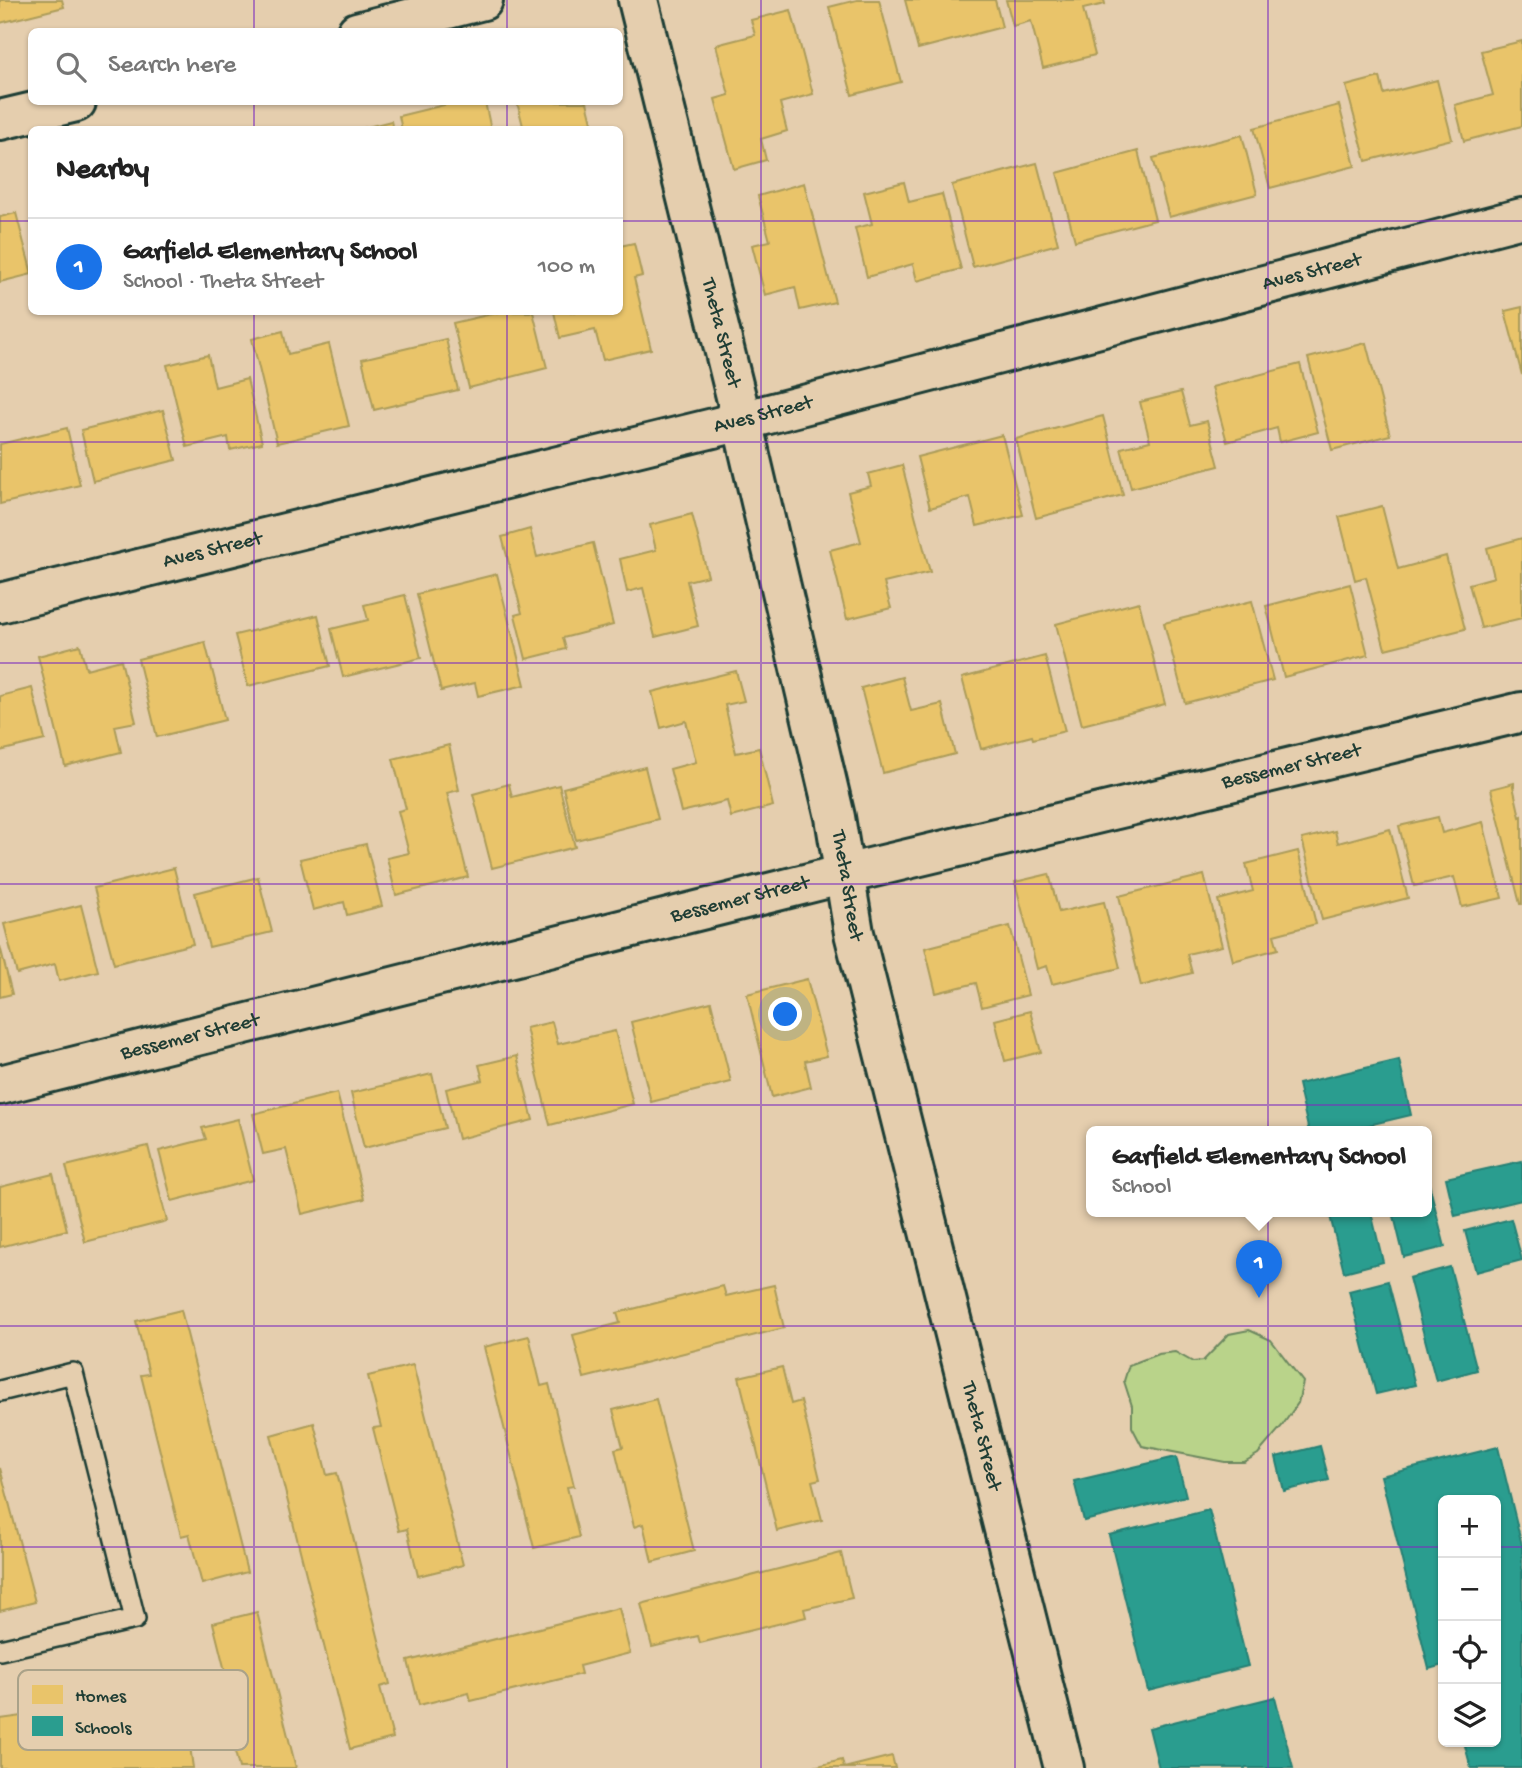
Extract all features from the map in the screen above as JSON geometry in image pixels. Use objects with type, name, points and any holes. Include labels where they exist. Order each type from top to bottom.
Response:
[{"type":"street","points":[[373,28],[483,0]]},
{"type":"street","name":"Theta Street","points":[[638,0],[742,421],[835,817],[854,933],[1064,1768]]},
{"type":"street","points":[[0,120],[63,105]]},
{"type":"street","name":"Aves Street","points":[[0,603],[742,421],[1522,218]]},
{"type":"street","name":"Bessemer Street","points":[[0,1085],[845,874],[1522,712]]},
{"type":"lane","points":[[0,1391],[73,1373],[135,1619],[0,1650]]},
{"type":"green space","points":[[1249,1330],[1271,1340],[1303,1382],[1298,1403],[1258,1454],[1244,1462],[1225,1462],[1142,1446],[1132,1427],[1132,1406],[1124,1381],[1129,1365],[1158,1354],[1175,1352],[1193,1362],[1203,1361],[1229,1334]]},
{"type":"building: Homes","points":[[0,0],[62,0],[64,7],[0,23]]},
{"type":"building: Homes","points":[[857,0],[879,0],[901,82],[852,95],[829,7]]},
{"type":"building: Homes","points":[[905,0],[995,0],[1002,27],[918,49]]},
{"type":"building: Homes","points":[[1006,0],[1104,0],[1105,4],[1083,9],[1095,55],[1043,68],[1031,21],[1013,26]]},
{"type":"building: Homes","points":[[791,10],[813,94],[780,103],[787,131],[761,139],[766,160],[734,169],[715,99],[729,95],[716,45],[755,35],[751,20]]},
{"type":"building: Homes","points":[[1522,41],[1522,126],[1464,141],[1455,105],[1493,95],[1481,51]]},
{"type":"building: Homes","points":[[1380,77],[1384,94],[1437,80],[1452,139],[1366,161],[1346,86]]},
{"type":"building: Homes","points":[[444,105],[486,105],[490,126],[401,126],[399,116]]},
{"type":"building: Homes","points":[[518,105],[588,105],[593,126],[523,126]]},
{"type":"building: Homes","points":[[1339,105],[1355,166],[1270,188],[1254,128]]},
{"type":"building: Homes","points":[[391,121],[392,126],[372,126]]},
{"type":"building: Homes","points":[[1242,135],[1257,194],[1169,217],[1153,158]]},
{"type":"building: Homes","points":[[1138,151],[1155,220],[1075,241],[1057,173]]},
{"type":"building: Homes","points":[[1037,163],[1058,244],[973,267],[952,185]]},
{"type":"building: Homes","points":[[904,182],[909,202],[942,194],[961,269],[917,281],[913,264],[867,277],[855,228],[872,224],[864,192]]},
{"type":"building: Homes","points":[[804,183],[835,302],[800,310],[795,287],[765,295],[752,245],[770,241],[758,196]]},
{"type":"building: Homes","points":[[16,213],[28,259],[28,275],[0,282],[0,217]]},
{"type":"building: Homes","points":[[634,243],[642,276],[634,278],[651,349],[603,360],[595,330],[560,338],[555,315],[623,315],[623,245]]},
{"type":"building: Homes","points":[[1522,307],[1522,375],[1505,311]]},
{"type":"building: Homes","points":[[487,315],[534,315],[547,368],[469,388],[453,323]]},
{"type":"building: Homes","points":[[283,331],[288,354],[329,344],[349,426],[277,443],[252,339]]},
{"type":"building: Homes","points":[[446,339],[458,390],[374,410],[362,359]]},
{"type":"building: Homes","points":[[1366,343],[1390,435],[1332,450],[1308,358]]},
{"type":"building: Homes","points":[[208,355],[215,387],[247,379],[262,443],[230,450],[228,437],[187,447],[167,365]]},
{"type":"building: Homes","points":[[1300,364],[1318,432],[1280,442],[1277,428],[1227,442],[1212,387]]},
{"type":"building: Homes","points":[[1181,392],[1190,425],[1207,421],[1219,466],[1131,488],[1121,448],[1150,441],[1140,402]]},
{"type":"building: Homes","points":[[163,410],[176,460],[93,481],[81,430]]},
{"type":"building: Homes","points":[[1103,416],[1123,495],[1036,518],[1016,439]]},
{"type":"building: Homes","points":[[67,428],[80,485],[0,504],[0,444]]},
{"type":"building: Homes","points":[[1002,435],[1023,515],[977,526],[970,497],[930,508],[917,457]]},
{"type":"building: Homes","points":[[902,465],[930,572],[884,583],[891,608],[847,619],[830,550],[861,542],[848,492],[871,486],[868,474]]},
{"type":"building: Homes","points":[[1382,506],[1398,569],[1446,556],[1465,629],[1385,649],[1366,577],[1355,580],[1339,517]]},
{"type":"building: Homes","points":[[692,514],[708,576],[687,581],[698,626],[655,637],[643,588],[627,592],[620,559],[656,550],[650,525]]},
{"type":"building: Homes","points":[[530,529],[537,557],[593,543],[613,625],[563,638],[566,649],[526,659],[515,615],[522,613],[502,537]]},
{"type":"building: Homes","points":[[1522,538],[1522,618],[1481,628],[1469,584],[1494,577],[1487,548]]},
{"type":"building: Homes","points":[[497,574],[525,685],[478,696],[475,683],[441,691],[417,594]]},
{"type":"building: Homes","points":[[1350,584],[1368,655],[1284,677],[1266,606]]},
{"type":"building: Homes","points":[[405,595],[421,658],[343,677],[331,629],[368,620],[364,605]]},
{"type":"building: Homes","points":[[1252,601],[1273,680],[1185,703],[1164,623]]},
{"type":"building: Homes","points":[[1139,602],[1165,704],[1082,725],[1056,624]]},
{"type":"building: Homes","points":[[318,615],[330,666],[248,686],[235,635]]},
{"type":"building: Homes","points":[[205,642],[225,720],[157,737],[138,659]]},
{"type":"building: Homes","points":[[80,645],[86,669],[121,660],[136,722],[115,726],[121,752],[65,766],[38,656]]},
{"type":"building: Homes","points":[[1045,656],[1065,731],[981,749],[962,678]]},
{"type":"building: Homes","points":[[736,671],[744,701],[725,705],[736,753],[759,748],[773,806],[731,817],[727,801],[681,812],[670,769],[696,762],[686,721],[661,728],[652,692]]},
{"type":"building: Homes","points":[[902,677],[911,711],[942,704],[955,754],[883,773],[861,688]]},
{"type":"building: Homes","points":[[32,688],[45,740],[0,751],[0,696]]},
{"type":"building: Homes","points":[[449,745],[459,790],[447,793],[468,877],[396,895],[387,858],[409,853],[398,811],[406,809],[393,759]]},
{"type":"building: Homes","points":[[645,767],[658,819],[576,840],[563,788]]},
{"type":"building: Homes","points":[[1514,783],[1520,817],[1522,816],[1522,904],[1491,789]]},
{"type":"building: Homes","points":[[509,784],[512,797],[559,785],[575,847],[492,868],[473,794]]},
{"type":"building: Homes","points":[[1438,817],[1442,833],[1483,822],[1502,898],[1462,907],[1454,877],[1414,886],[1399,826]]},
{"type":"building: Homes","points":[[1390,829],[1408,898],[1322,920],[1302,839],[1335,831],[1338,843]]},
{"type":"building: Homes","points":[[366,844],[382,906],[347,915],[344,902],[313,910],[300,859]]},
{"type":"building: Homes","points":[[1298,851],[1316,924],[1274,935],[1278,949],[1233,961],[1218,900],[1253,891],[1246,864]]},
{"type":"building: Homes","points":[[174,868],[193,944],[114,964],[94,888]]},
{"type":"building: Homes","points":[[1049,874],[1059,912],[1104,902],[1120,968],[1052,984],[1047,966],[1037,969],[1015,882]]},
{"type":"building: Homes","points":[[1204,875],[1222,946],[1187,954],[1192,973],[1141,986],[1119,896]]},
{"type":"building: Homes","points":[[258,877],[272,932],[209,947],[195,893]]},
{"type":"building: Homes","points":[[81,905],[98,971],[59,981],[55,964],[17,974],[4,924]]},
{"type":"building: Homes","points":[[1010,926],[1028,995],[982,1007],[976,983],[936,993],[925,948]]},
{"type":"building: Homes","points":[[0,946],[12,994],[0,997]]},
{"type":"building: Homes","points":[[807,979],[827,1056],[805,1061],[811,1087],[772,1097],[747,994]]},
{"type":"building: Homes","points":[[711,1002],[731,1082],[651,1102],[631,1022]]},
{"type":"building: Homes","points":[[1030,1011],[1041,1052],[1005,1061],[995,1020]]},
{"type":"building: Homes","points":[[552,1022],[558,1044],[615,1031],[633,1104],[550,1125],[526,1028]]},
{"type":"building: Homes","points":[[517,1056],[533,1120],[458,1139],[446,1089],[483,1080],[479,1065]]},
{"type":"building: Homes","points":[[432,1074],[445,1128],[364,1148],[351,1093]]},
{"type":"building: Homes","points":[[337,1093],[364,1199],[302,1214],[286,1149],[263,1154],[253,1114]]},
{"type":"building: Homes","points":[[238,1119],[253,1180],[172,1201],[159,1151],[206,1139],[202,1128]]},
{"type":"building: Homes","points":[[148,1146],[167,1221],[85,1242],[66,1166]]},
{"type":"building: Homes","points":[[53,1174],[67,1230],[0,1247],[0,1187]]},
{"type":"building: Homes","points":[[774,1285],[784,1328],[584,1378],[573,1335],[620,1323],[617,1313],[723,1286],[726,1296]]},
{"type":"building: Homes","points":[[181,1310],[247,1572],[202,1584],[189,1534],[181,1536],[141,1375],[149,1374],[136,1321]]},
{"type":"building: Homes","points":[[529,1336],[541,1386],[549,1384],[574,1486],[567,1487],[579,1537],[534,1548],[484,1347]]},
{"type":"building: Homes","points":[[413,1365],[463,1565],[418,1576],[407,1529],[399,1531],[373,1428],[381,1427],[368,1376]]},
{"type":"building: Homes","points":[[782,1367],[791,1404],[801,1401],[820,1479],[812,1481],[822,1520],[777,1531],[739,1377]]},
{"type":"building: Homes","points":[[656,1399],[694,1551],[652,1562],[643,1524],[634,1527],[615,1449],[623,1447],[613,1410]]},
{"type":"building: Homes","points":[[314,1423],[327,1475],[337,1473],[390,1684],[380,1687],[393,1738],[350,1749],[271,1435]]},
{"type":"building: Homes","points":[[0,1468],[35,1602],[0,1611]]},
{"type":"building: Homes","points":[[841,1553],[852,1598],[804,1609],[806,1617],[700,1643],[698,1636],[652,1647],[641,1604]]},
{"type":"building: Homes","points":[[619,1608],[630,1653],[579,1666],[581,1674],[471,1701],[469,1693],[419,1705],[408,1661]]},
{"type":"building: Homes","points":[[257,1612],[296,1768],[239,1768],[235,1750],[248,1750],[248,1670],[225,1670],[213,1623]]},
{"type":"building: Homes","points":[[18,1717],[18,1750],[191,1750],[193,1768],[0,1768],[0,1719]]},
{"type":"building: Homes","points":[[892,1756],[895,1768],[844,1768]]},
{"type":"building: Homes","points":[[842,1760],[844,1768],[810,1768]]},
{"type":"building: Schools","points":[[1399,1060],[1411,1115],[1364,1126],[1308,1126],[1298,1084]]},
{"type":"building: Schools","points":[[1522,1161],[1522,1200],[1455,1216],[1446,1178]]},
{"type":"building: Schools","points":[[1432,1196],[1445,1247],[1404,1257],[1394,1217],[1432,1217]]},
{"type":"building: Schools","points":[[1330,1217],[1372,1217],[1383,1262],[1344,1272]]},
{"type":"building: Schools","points":[[1511,1219],[1522,1260],[1476,1272],[1465,1231]]},
{"type":"building: Schools","points":[[1450,1267],[1477,1370],[1436,1381],[1409,1278]]},
{"type":"building: Schools","points":[[1388,1281],[1415,1385],[1376,1394],[1349,1291]]},
{"type":"building: Schools","points":[[1320,1446],[1329,1480],[1284,1491],[1276,1457]]},
{"type":"building: Schools","points":[[1498,1447],[1522,1545],[1522,1768],[1471,1768],[1465,1747],[1501,1747],[1501,1495],[1438,1495],[1438,1666],[1429,1669],[1381,1476]]},
{"type":"building: Schools","points":[[1176,1457],[1186,1496],[1084,1521],[1074,1481]]},
{"type":"building: Schools","points":[[1209,1510],[1248,1666],[1148,1691],[1109,1535]]},
{"type":"building: Schools","points":[[1275,1697],[1293,1768],[1159,1768],[1149,1728]]},
{"type":"place","name":"Garfield Elementary School","points":[[1259,1298]]}]
